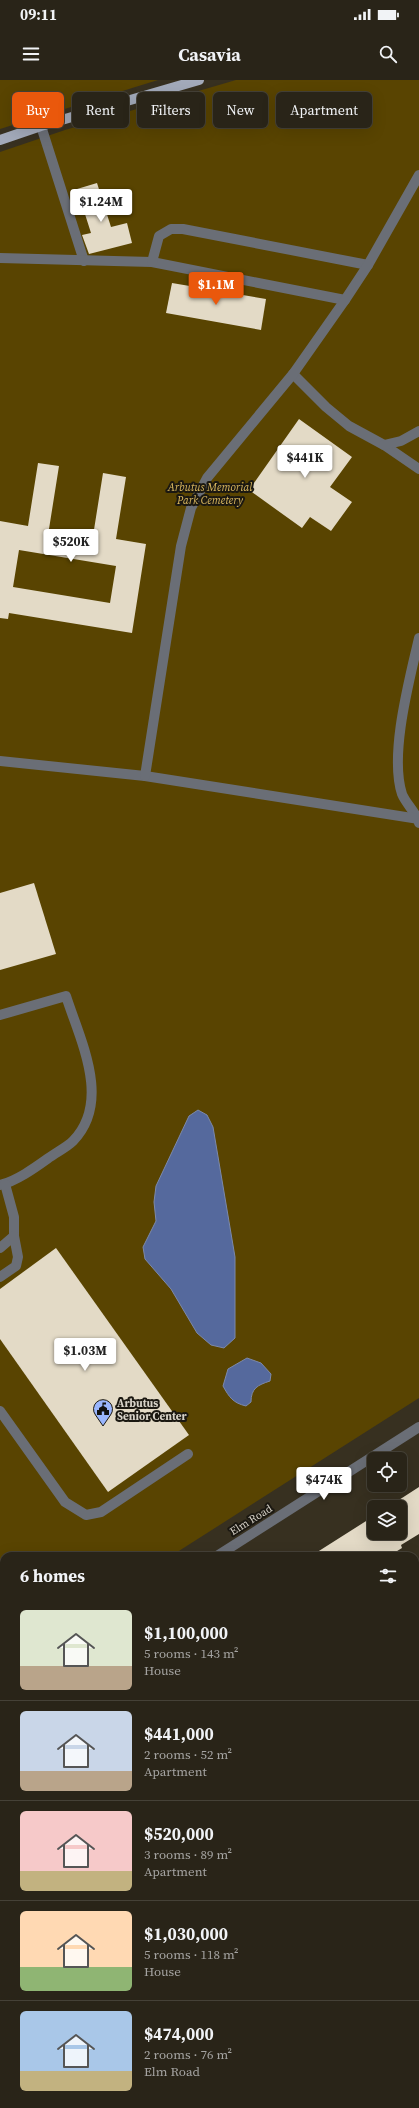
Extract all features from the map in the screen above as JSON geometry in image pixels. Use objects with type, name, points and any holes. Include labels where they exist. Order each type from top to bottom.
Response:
[{"type":"main road","points":[[64,119],[199,80]]},
{"type":"main road","points":[[0,140],[35,128]]},
{"type":"street","points":[[42,128],[84,261]]},
{"type":"street","points":[[145,776],[181,546],[191,508],[207,478],[293,374],[345,300],[368,265],[419,175]]},
{"type":"street","points":[[152,262],[159,236],[171,229],[183,229],[368,265]]},
{"type":"street","points":[[0,258],[152,262],[345,300]]},
{"type":"street","points":[[293,374],[326,407],[349,426],[384,445],[419,469]]},
{"type":"street","points":[[384,445],[401,441],[419,431]]},
{"type":"street","points":[[419,638],[399,735],[399,769],[402,794],[419,820]]},
{"type":"street","points":[[0,761],[145,776],[419,820]]},
{"type":"street","points":[[0,1015],[66,996],[88,1064],[92,1094],[87,1120],[73,1141],[38,1165],[2,1185],[14,1217],[14,1236],[18,1257],[16,1266],[0,1277]]},
{"type":"street","points":[[0,1248],[14,1236]]},
{"type":"street","points":[[0,1411],[65,1502],[86,1515],[101,1512],[188,1454]]},
{"type":"street","name":"Elm Road","points":[[222,1552],[419,1427]]},
{"type":"green space","points":[[0,80],[158,80],[119,92],[72,92],[72,107],[64,109],[64,92],[12,92],[12,125],[0,129]]},
{"type":"green space","name":"Arbutus Memorial Park Cemetery","points":[[236,80],[419,80],[419,1398],[177,1552],[0,1552],[0,152],[72,128],[129,128],[129,111],[137,109],[137,128],[205,128],[205,92],[195,92]]},
{"type":"water","points":[[198,1110],[207,1115],[213,1127],[235,1257],[235,1338],[224,1348],[211,1345],[197,1333],[171,1289],[145,1259],[143,1247],[156,1221],[154,1202],[156,1186],[189,1116]]},
{"type":"water","points":[[247,1358],[261,1363],[271,1374],[270,1381],[262,1384],[254,1390],[251,1397],[251,1402],[246,1406],[232,1399],[223,1386],[228,1369]]},
{"type":"building","points":[[97,183],[111,227],[127,223],[132,243],[89,254],[82,235],[91,233],[77,189]]},
{"type":"building","points":[[172,283],[266,299],[261,330],[166,313]]},
{"type":"building","points":[[299,419],[352,457],[330,487],[352,502],[331,531],[310,517],[302,528],[249,490]]},
{"type":"building","points":[[38,463],[59,466],[49,529],[93,536],[103,473],[126,477],[116,539],[146,544],[132,633],[9,613],[8,619],[0,618],[0,521],[28,526]],"holes":[[[19,550],[116,566],[110,603],[13,587]]]},
{"type":"building","points":[[34,883],[56,954],[0,970],[0,893]]},
{"type":"building","points":[[56,1248],[189,1435],[108,1492],[0,1339],[0,1289]]},
{"type":"building","points":[[419,1487],[419,1534],[401,1545],[402,1548],[396,1552],[317,1552],[367,1520],[367,1540],[407,1540],[407,1500],[399,1500]]},
{"type":"place","name":"Arbutus Senior Center","points":[[103,1426]]}]
